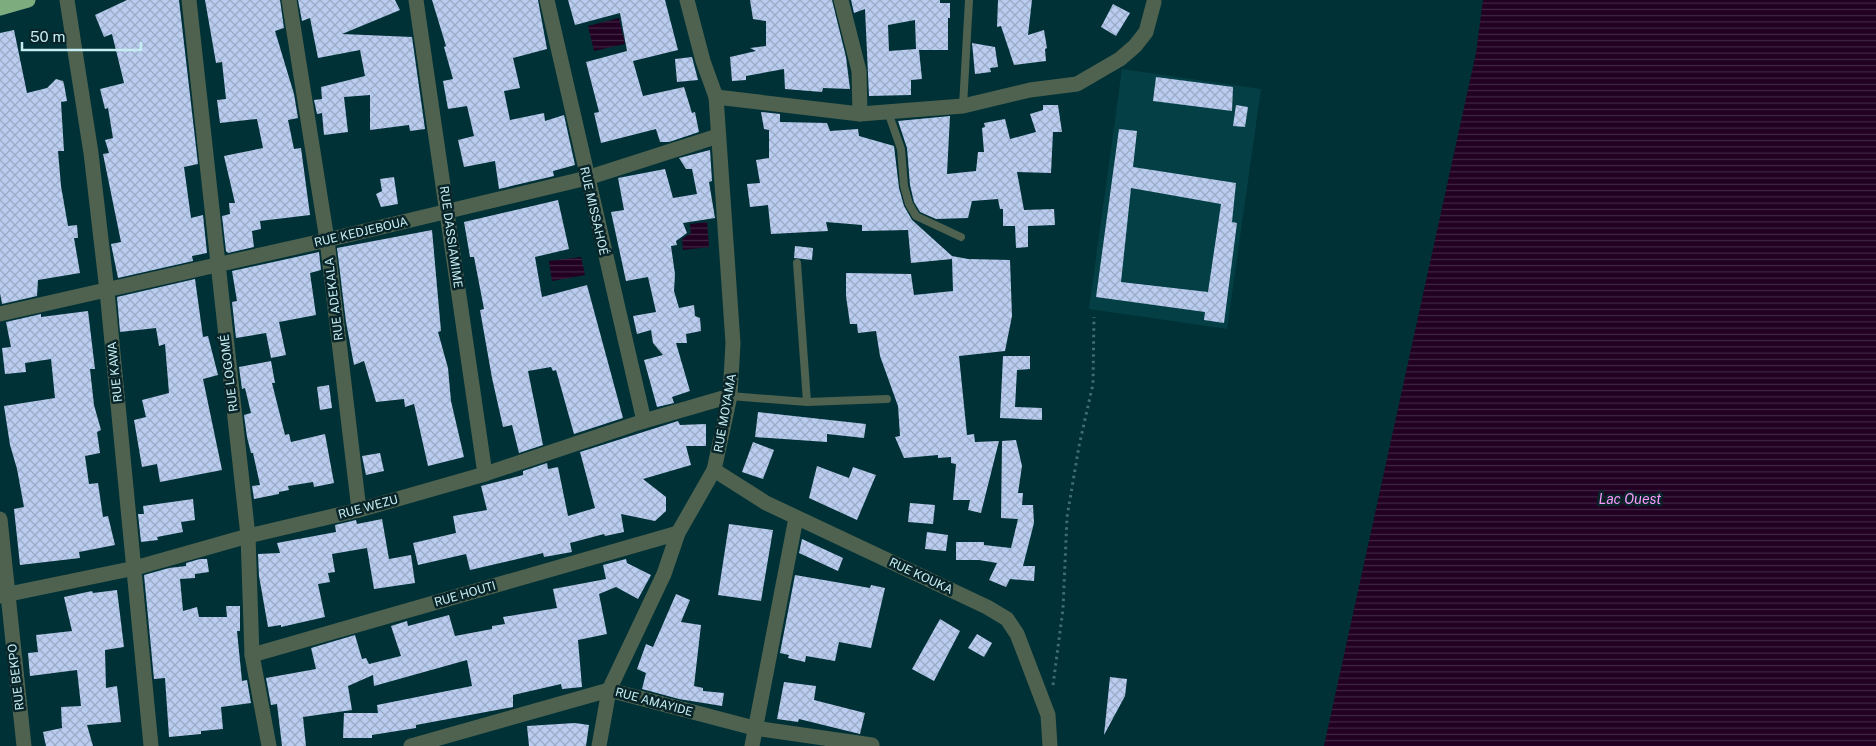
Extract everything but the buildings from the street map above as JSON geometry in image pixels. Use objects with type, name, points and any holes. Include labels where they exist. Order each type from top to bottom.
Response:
[{"type":"highway","points":[[0,8],[28,0]]},
{"type":"street","name":"RUE KAWA","points":[[67,0],[91,153],[107,291],[151,746]]},
{"type":"street","name":"RUE LOGOMÉ","points":[[189,0],[248,536],[252,655],[269,746]]},
{"type":"street","name":"RUE ADEKALA","points":[[289,0],[327,240],[359,510]]},
{"type":"street","name":"RUE DASSIAMIME","points":[[416,0],[485,474]]},
{"type":"street","name":"RUE MISSAHOÉ","points":[[547,0],[644,421]]},
{"type":"street","name":"RUE MOYAMA","points":[[599,746],[609,690],[664,574],[678,533],[714,470],[730,396],[733,343],[716,97],[687,0]]},
{"type":"street","points":[[842,0],[859,72],[860,114]]},
{"type":"street","points":[[716,97],[860,114],[963,106],[1030,90],[1077,84],[1120,59],[1134,46],[1146,32],[1154,2]]},
{"type":"street","name":"RUE KEDJEBOUA","points":[[0,314],[107,291],[587,178],[718,136]]},
{"type":"street","name":"RUE WEZU","points":[[3,595],[135,568],[248,536],[359,510],[485,474],[644,421],[730,396]]},
{"type":"street","name":"RUE KOUKA","points":[[714,470],[766,503],[987,607],[1007,620],[1017,634],[1048,715],[1050,746]]},
{"type":"street","points":[[752,746],[796,518]]},
{"type":"street","name":"RUE BEKPO","points":[[0,519],[3,595],[24,746]]},
{"type":"street","name":"RUE HOUTI","points":[[252,655],[678,533]]},
{"type":"street","name":"RUE AMAYIDE","points":[[411,746],[436,743],[609,690],[754,728],[872,746]]},
{"type":"lane","points":[[963,106],[970,0]]},
{"type":"lane","points":[[888,112],[901,149],[907,195],[916,216],[961,237]]},
{"type":"lane","points":[[796,263],[807,402]]},
{"type":"lane","points":[[730,396],[807,402],[887,399]]},
{"type":"path","points":[[1052,686],[1063,609],[1067,517],[1079,446],[1093,384],[1094,317]]},
{"type":"shaded area","points":[[1122,69],[1261,89],[1227,329],[1089,309]]},
{"type":"water","name":"Lac Ouest","points":[[1483,0],[1876,0],[1876,746],[1324,746],[1476,53]]},
{"type":"water","points":[[619,18],[625,44],[594,51],[588,26]]},
{"type":"water","points":[[707,222],[709,247],[683,250],[682,239],[691,233],[690,224]]},
{"type":"water","points":[[581,257],[585,275],[552,281],[549,261]]}]
